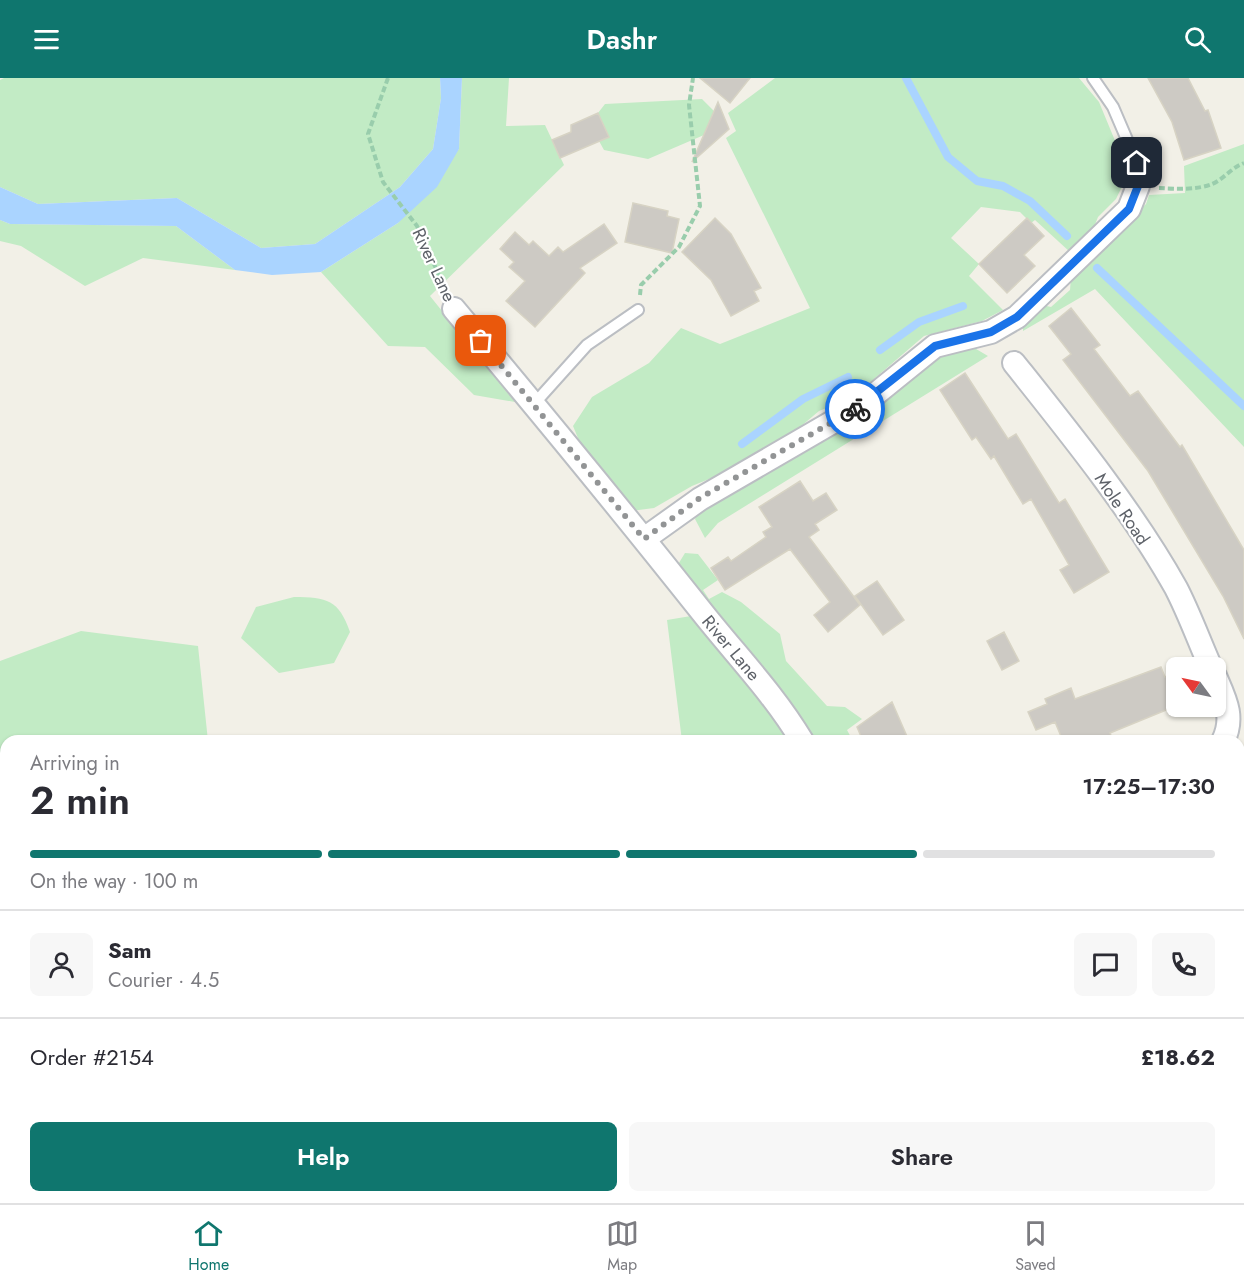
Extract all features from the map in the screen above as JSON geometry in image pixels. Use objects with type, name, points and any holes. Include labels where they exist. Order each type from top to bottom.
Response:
[{"type":"street","points":[[644,539],[700,498],[862,405],[935,346],[991,332],[1017,317],[1129,209],[1138,186],[1137,163]]},
{"type":"street","name":"River Lane","points":[[454,309],[534,404],[732,650],[781,705],[798,735]]},
{"type":"street","name":"Mole Road","points":[[1014,363],[1073,438],[1158,561],[1176,589],[1206,657]]},
{"type":"street","points":[[1226,702],[1230,717],[1226,735]]},
{"type":"lane","points":[[1093,78],[1113,107],[1137,163]]},
{"type":"lane","points":[[534,404],[587,345],[638,310]]},
{"type":"path","name":"River Lane","points":[[388,78],[368,134],[382,182],[417,226],[454,309]]},
{"type":"path","points":[[638,310],[641,285],[679,247],[700,206],[689,105],[693,78]]},
{"type":"path","points":[[1138,186],[1175,189],[1211,184],[1234,167],[1244,163]]},
{"type":"green space","points":[[4,78],[440,78],[441,98],[433,149],[400,187],[315,244],[261,248],[177,198],[38,204],[0,187],[0,80]]},
{"type":"green space","points":[[462,78],[509,78],[506,126],[545,125],[564,165],[430,296],[515,402],[474,395],[425,347],[388,346],[321,272],[398,223],[459,149]]},
{"type":"green space","points":[[775,78],[1079,78],[1099,102],[1123,160],[1126,178],[1116,199],[1070,252],[1035,220],[1031,223],[1020,212],[981,207],[951,238],[979,264],[969,276],[1003,310],[982,321],[924,336],[853,397],[819,411],[793,433],[726,472],[692,486],[654,508],[631,511],[585,455],[573,426],[592,397],[649,363],[681,328],[720,344],[810,308],[726,138],[736,131],[728,113]]},
{"type":"green space","points":[[702,99],[714,111],[704,135],[648,159],[604,150],[599,141],[608,137],[598,113],[605,104]]},
{"type":"green space","points":[[1244,144],[1244,447],[1095,289],[1023,331],[1023,325],[1042,305],[1051,307],[1070,290],[1071,277],[1146,204],[1149,195],[1185,193],[1184,166]]},
{"type":"green space","points":[[0,220],[10,224],[176,226],[235,270],[143,258],[85,286],[21,246],[0,241]]},
{"type":"green space","points":[[971,346],[988,356],[718,523],[705,538],[695,519],[701,507],[927,362]]},
{"type":"green space","points":[[685,553],[698,554],[718,580],[703,590],[709,599],[722,592],[741,602],[780,634],[786,661],[827,706],[845,707],[862,719],[847,730],[850,735],[811,735],[772,683],[674,571]]},
{"type":"green space","points":[[294,597],[315,598],[330,602],[341,613],[350,632],[334,663],[279,673],[241,638],[256,607]]},
{"type":"green space","points":[[691,616],[775,714],[787,735],[681,735],[667,620]]},
{"type":"green space","points":[[81,631],[198,646],[207,735],[0,735],[0,661]]},
{"type":"water","points":[[440,78],[462,78],[459,149],[437,187],[398,223],[321,272],[272,275],[235,270],[176,226],[10,224],[0,220],[0,187],[38,204],[177,198],[261,248],[315,244],[400,187],[433,149],[441,98]]},
{"type":"building","points":[[700,78],[750,78],[730,103]]},
{"type":"building","points":[[1148,78],[1188,78],[1205,111],[1208,110],[1221,148],[1184,160],[1172,122]]},
{"type":"building","points":[[718,102],[729,129],[692,162]]},
{"type":"building","points":[[598,113],[609,137],[560,158],[552,140],[571,132],[571,125]]},
{"type":"building","points":[[633,203],[668,211],[667,216],[679,219],[672,253],[625,242]]},
{"type":"building","points":[[715,218],[731,234],[761,288],[754,291],[759,301],[731,316],[711,280],[682,252]]},
{"type":"building","points":[[1027,218],[1044,236],[1024,255],[1035,266],[1007,293],[979,264]]},
{"type":"building","points":[[604,224],[617,243],[580,268],[585,273],[535,327],[506,301],[525,281],[509,267],[514,262],[500,249],[515,232],[529,245],[533,241],[549,256],[558,247],[563,252]]},
{"type":"building","points":[[1071,308],[1100,345],[1094,349],[1130,396],[1138,391],[1180,447],[1182,445],[1244,550],[1244,639],[1223,596],[1148,471],[1063,360],[1071,354],[1049,326]]},
{"type":"building","points":[[965,373],[1008,439],[1016,434],[1059,503],[1065,499],[1109,572],[1074,593],[1060,570],[1069,565],[1031,499],[1023,504],[994,456],[991,459],[976,437],[972,440],[940,390]]},
{"type":"building","points":[[800,481],[813,501],[826,493],[837,510],[815,524],[819,530],[809,537],[860,605],[828,632],[814,615],[830,602],[790,549],[725,590],[711,568],[728,557],[731,561],[766,537],[763,532],[772,527],[759,507]]},
{"type":"building","points":[[877,581],[904,620],[883,635],[855,596]]},
{"type":"building","points":[[1004,632],[1019,661],[1002,670],[987,641]]},
{"type":"building","points":[[1161,667],[1166,677],[1166,710],[1110,733],[1111,735],[1060,735],[1055,722],[1036,730],[1028,712],[1047,704],[1045,699],[1071,688],[1075,699]]},
{"type":"building","points":[[892,702],[906,735],[860,735],[857,727]]},
{"type":"waterway","points":[[906,78],[948,157],[977,181],[1003,186],[1030,201],[1067,236]]},
{"type":"waterway","points":[[1097,268],[1244,406]]},
{"type":"waterway","points":[[880,350],[919,322],[963,306]]},
{"type":"waterway","points":[[742,444],[803,399],[848,377]]},
{"type":"way so far","points":[[481,341],[644,539],[700,498],[855,409]]},
{"type":"route","points":[[855,409],[935,346],[991,332],[1017,317],[1129,209],[1138,186],[1137,163]]}]
